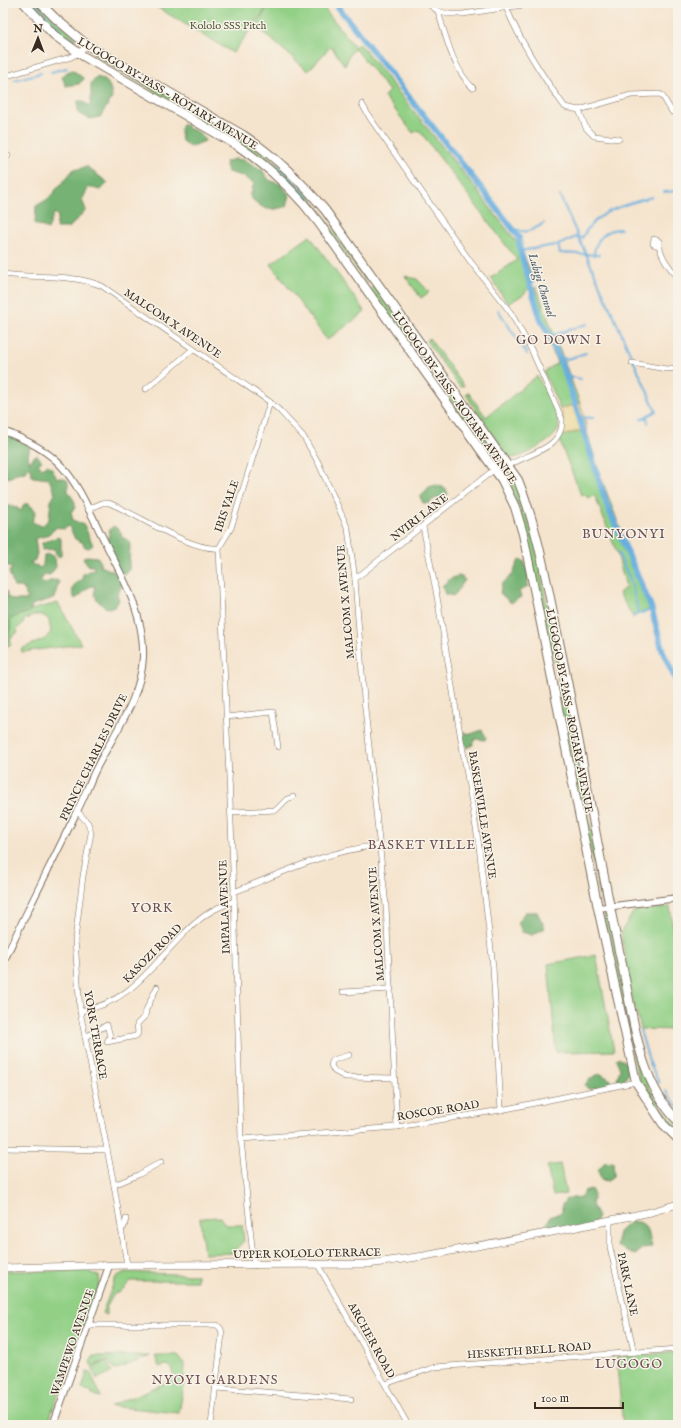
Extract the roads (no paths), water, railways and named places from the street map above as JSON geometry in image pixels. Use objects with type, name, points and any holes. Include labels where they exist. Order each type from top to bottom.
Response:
[{"type":"main road","name":"LUGOGO BY-PASS - ROTARY AVENUE","points":[[24,3],[54,35],[80,53],[238,146],[269,169],[291,190],[314,216],[366,288],[509,492],[523,534],[598,908],[636,1082],[664,1124],[678,1139]]},
{"type":"main road","name":"LUGOGO BY-PASS - ROTARY AVENUE","points":[[40,3],[87,46],[240,133],[267,151],[310,192],[518,480],[536,529],[594,818],[609,906],[644,1062],[657,1092],[678,1121]]},
{"type":"main road","points":[[366,288],[371,286],[374,280]]},
{"type":"main road","name":"UPPER KOLOLO TERRACE","points":[[3,1268],[127,1265],[254,1266],[368,1264],[424,1256],[610,1220],[651,1212],[678,1204]]},
{"type":"street","points":[[427,3],[438,11],[448,14],[463,14],[537,3]]},
{"type":"street","points":[[506,7],[514,26],[549,85],[565,107],[579,110],[631,95],[659,94],[662,95],[672,112]]},
{"type":"street","points":[[438,11],[457,67],[473,88]]},
{"type":"street","points":[[3,77],[80,53],[87,46]]},
{"type":"street","name":"NVIRI LANE","points":[[355,579],[495,470],[506,464],[534,454],[555,441],[560,435],[562,419],[531,349],[511,313],[457,243],[370,118],[362,104]]},
{"type":"street","points":[[579,110],[586,128],[594,136],[619,139]]},
{"type":"street","points":[[658,246],[669,268],[678,277]]},
{"type":"street","name":"MALCOM X AVENUE","points":[[3,274],[22,277],[65,278],[93,282],[102,286],[270,402],[303,436],[328,482],[348,529],[355,579],[364,699],[380,845],[388,937],[397,1127]]},
{"type":"street","points":[[146,389],[193,349]]},
{"type":"street","points":[[632,363],[666,369],[678,368]]},
{"type":"street","name":"IBIS VALE","points":[[88,509],[102,503],[109,503],[186,541],[211,549],[220,548],[231,528],[270,402]]},
{"type":"street","name":"PRINCE CHARLES DRIVE","points":[[3,431],[35,444],[58,462],[68,473],[88,509],[132,598],[140,629],[143,657],[139,684],[127,713],[94,772],[77,811],[28,906],[3,963]]},
{"type":"street","name":"BASKERVILLE AVENUE","points":[[422,527],[436,591],[478,846],[492,960],[501,1110]]},
{"type":"street","name":"IMPALA AVENUE","points":[[220,548],[234,892],[241,1138],[254,1266]]},
{"type":"street","points":[[226,717],[273,712],[278,747]]},
{"type":"street","points":[[231,812],[276,810],[287,799],[293,797]]},
{"type":"street","name":"YORK TERRACE","points":[[77,811],[88,823],[91,833],[83,876],[75,940],[80,1011],[114,1185],[127,1265]]},
{"type":"street","points":[[234,892],[308,861],[335,853],[380,845]]},
{"type":"street","points":[[598,908],[678,898]]},
{"type":"street","name":"KASOZI ROAD","points":[[80,1011],[103,1006],[124,994],[140,981],[200,920],[215,909],[234,901]]},
{"type":"street","points":[[85,1037],[106,1024],[110,1036],[107,1042],[136,1036],[137,1024],[145,1016],[146,1010],[157,986]]},
{"type":"street","points":[[344,992],[391,989]]},
{"type":"street","points":[[349,1055],[333,1060],[331,1065],[334,1071],[345,1077],[394,1078]]},
{"type":"street","name":"ROSCOE ROAD","points":[[241,1138],[397,1127],[501,1110],[636,1082]]},
{"type":"street","points":[[3,1148],[107,1150]]},
{"type":"street","points":[[114,1185],[138,1175],[161,1162]]},
{"type":"street","points":[[121,1229],[124,1227],[126,1219]]},
{"type":"street","name":"PARK LANE","points":[[610,1220],[610,1247],[634,1352]]},
{"type":"street","name":"ARCHER ROAD","points":[[318,1265],[408,1425]]},
{"type":"street","name":"WAMPEWO AVENUE","points":[[54,1425],[109,1266]]},
{"type":"street","points":[[89,1325],[217,1325],[221,1329],[222,1334],[211,1425]]},
{"type":"street","name":"HESKETH BELL ROAD","points":[[385,1384],[435,1367],[678,1349]]},
{"type":"street","points":[[216,1388],[351,1399]]},
{"type":"waterway","points":[[33,3],[61,31]]},
{"type":"waterway","name":"Lubigi Channel","points":[[335,3],[519,237],[520,251],[541,320],[550,336],[566,376],[607,505],[651,607],[663,652],[678,685]]},
{"type":"waterway","points":[[51,72],[67,68]]},
{"type":"waterway","points":[[14,80],[41,73]]},
{"type":"waterway","points":[[3,83],[7,82]]},
{"type":"waterway","points":[[273,163],[297,186],[320,213]]},
{"type":"waterway","points":[[664,192],[678,191]]},
{"type":"waterway","points":[[560,196],[656,411],[641,419]]},
{"type":"waterway","points":[[520,251],[561,244],[576,237],[582,238],[595,221],[603,215],[621,206],[652,197]]},
{"type":"waterway","points":[[510,226],[520,231],[527,231],[535,229],[544,223]]},
{"type":"waterway","points":[[594,254],[597,244],[603,236],[616,229],[621,229]]},
{"type":"waterway","points":[[558,245],[560,253],[600,255]]},
{"type":"waterway","points":[[498,310],[527,354]]},
{"type":"waterway","points":[[550,336],[587,324]]},
{"type":"waterway","points":[[557,356],[567,359],[586,353]]},
{"type":"waterway","points":[[566,376],[581,379]]},
{"type":"waterway","points":[[578,417],[593,418]]},
{"type":"waterway","points":[[643,418],[647,418],[648,423]]},
{"type":"waterway","points":[[618,552],[631,582],[639,614],[651,610],[651,607]]},
{"type":"waterway","points":[[633,617],[640,613]]},
{"type":"waterway","points":[[640,1030],[649,1061],[659,1083]]},
{"type":"waterway","points":[[666,1091],[678,1107]]},
{"type":"district","name":"GO DOWN I","points":[[559,339]]},
{"type":"district","name":"BUNYONYI","points":[[624,533]]},
{"type":"district","name":"BASKET VILLE","points":[[422,844]]},
{"type":"district","name":"YORK","points":[[152,907]]},
{"type":"district","name":"LUGOGO","points":[[629,1363]]},
{"type":"district","name":"NYOYI GARDENS","points":[[215,1379]]},
{"type":"park label","name":"Kololo SSS Pitch","points":[[228,25]]}]
